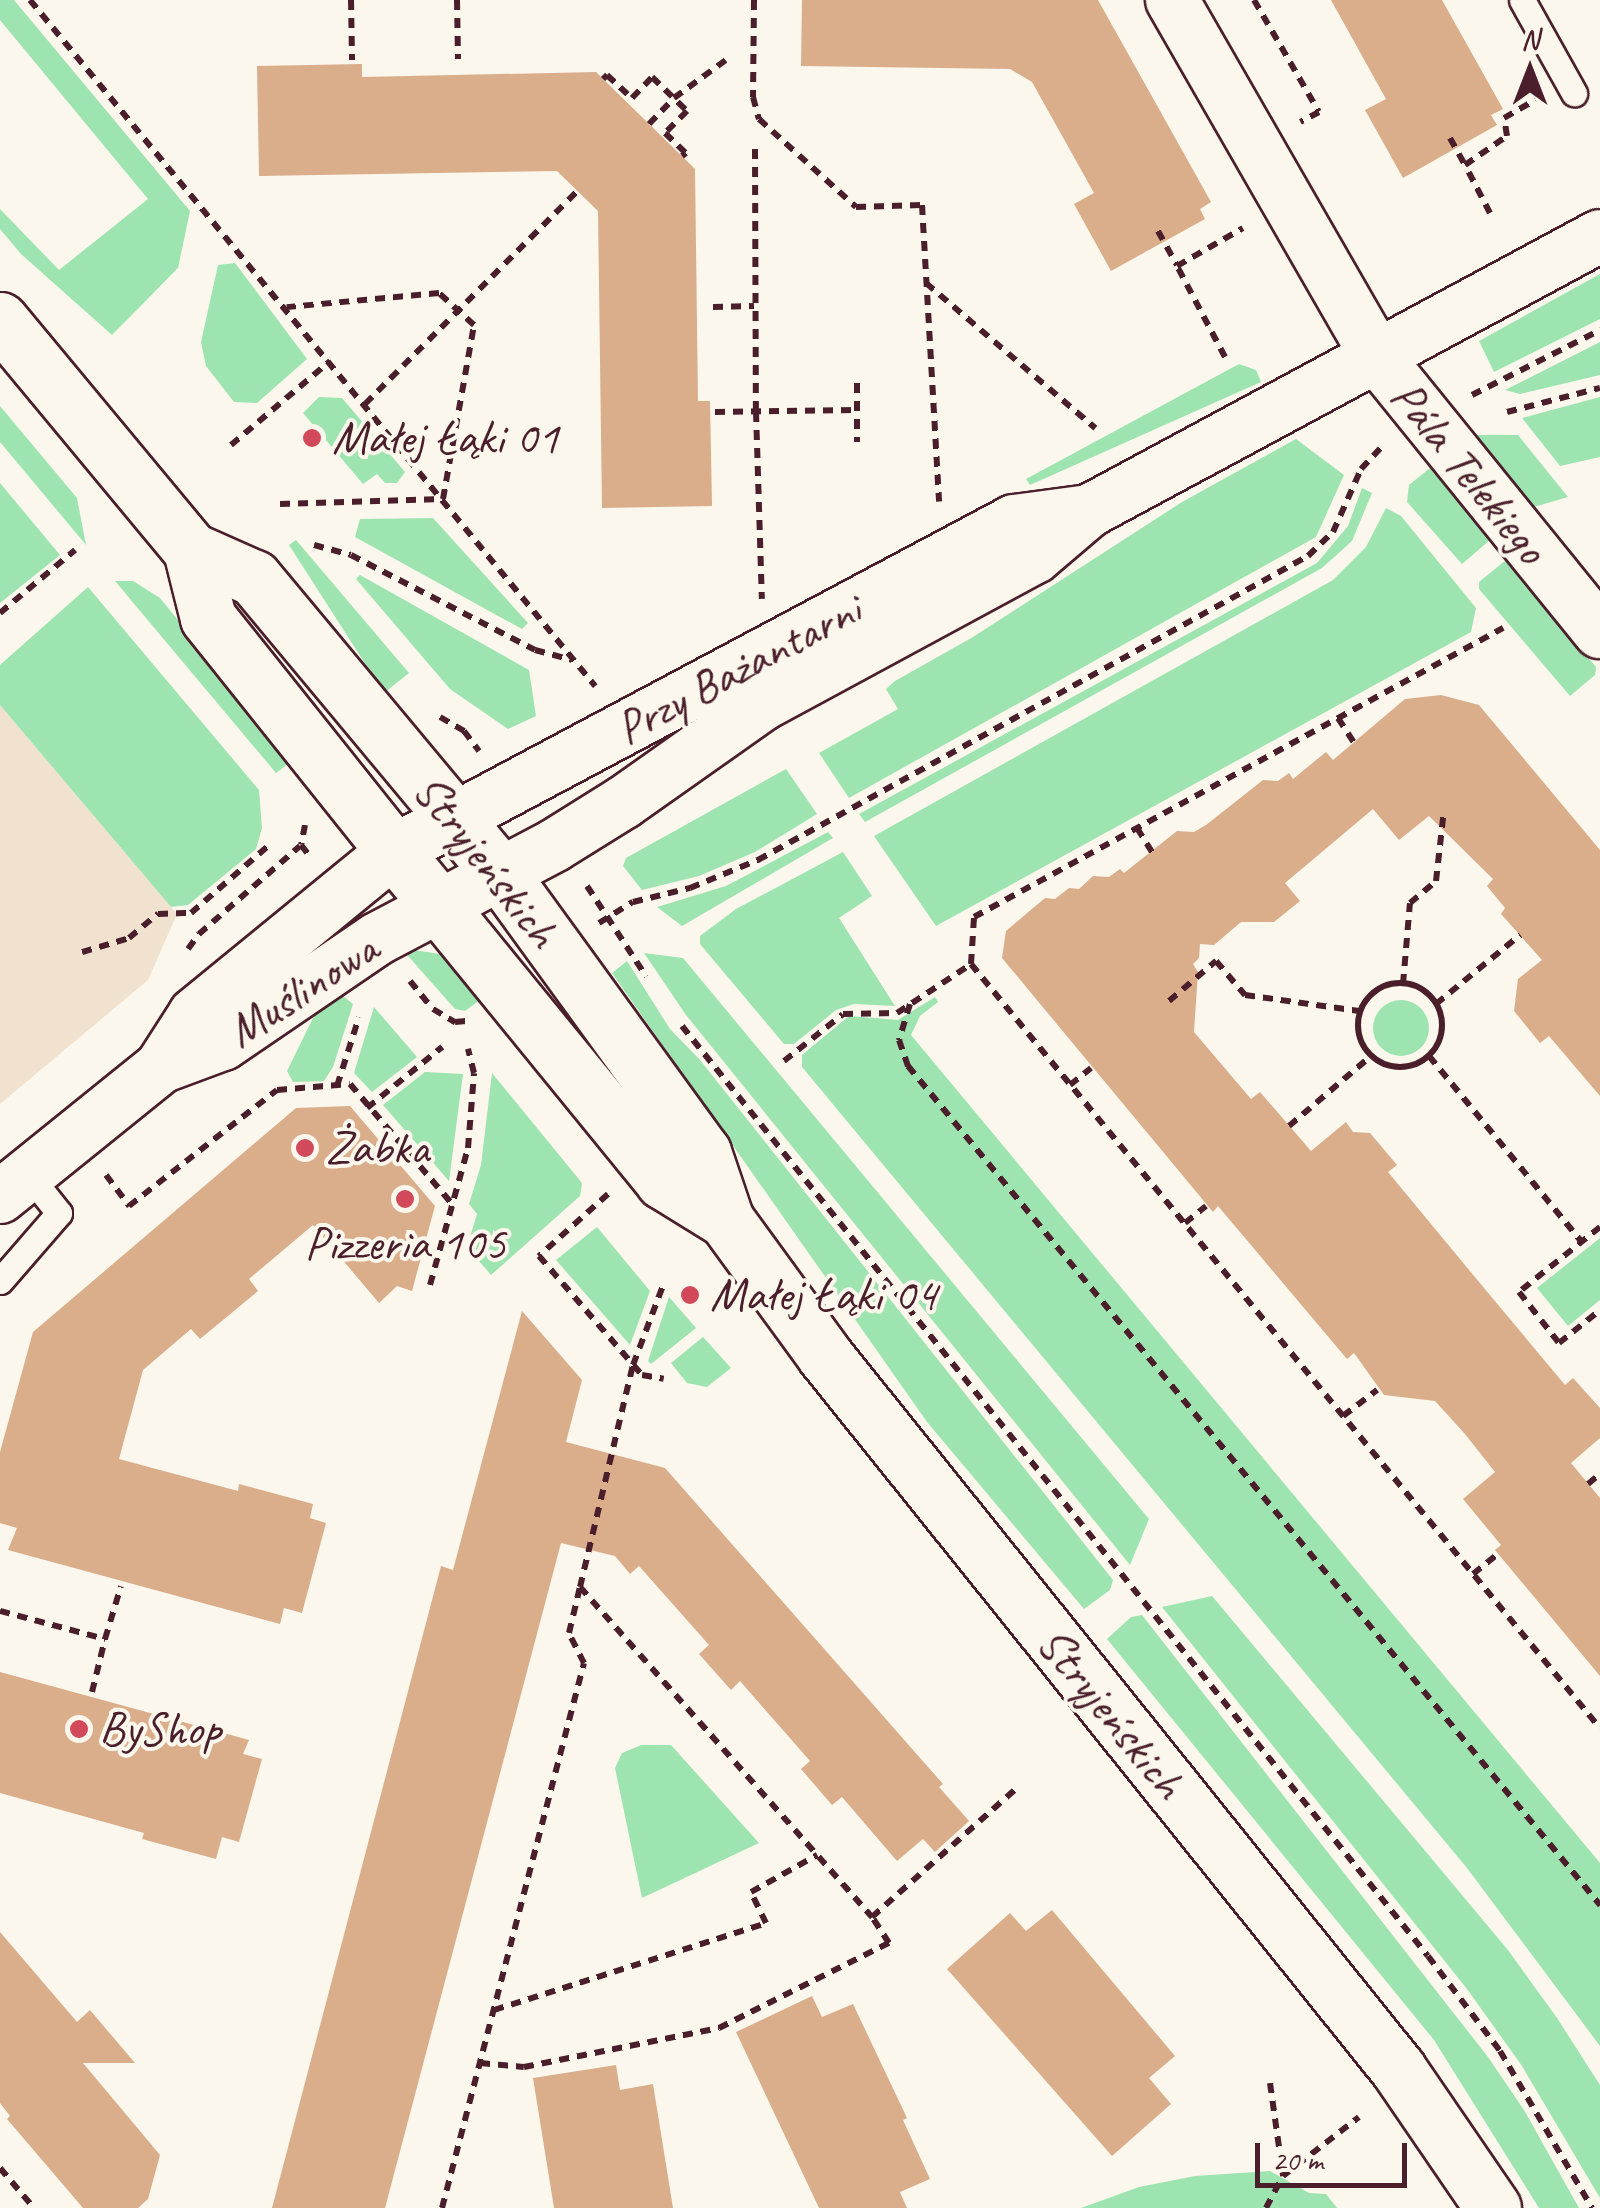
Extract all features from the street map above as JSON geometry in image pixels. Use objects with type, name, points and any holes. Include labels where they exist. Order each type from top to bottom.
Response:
[{"type":"street","name":"Pála Telekiego","points":[[1172,0],[1377,357],[1600,632]]},
{"type":"street","name":"Przy Bażantarni","points":[[438,904],[500,874],[624,802],[763,704],[1035,557],[1089,511],[1600,236]]},
{"type":"street","name":"Stryjeńskich","points":[[0,320],[191,550],[208,618],[394,851],[663,1181],[726,1220]]},
{"type":"street","name":"Przy Bażantarni","points":[[394,851],[1014,521],[1089,511]]},
{"type":"street","name":"Stryjeńskich","points":[[191,550],[254,578],[500,874],[703,1152],[726,1220],[916,1472],[1398,2068],[1494,2208]]},
{"type":"street","name":"Muślinowa","points":[[26,1191],[161,1066],[195,1014],[394,851]]},
{"type":"street","name":"Muślinowa","points":[[161,1066],[224,1044],[324,972],[438,904]]},
{"type":"lane","points":[[1522,0],[1571,87]]},
{"type":"lane","points":[[0,1281],[59,1213],[26,1191]]},
{"type":"path","points":[[30,0],[604,697]]},
{"type":"path","points":[[351,0],[352,60]]},
{"type":"path","points":[[458,0],[458,59]]},
{"type":"path","points":[[754,0],[753,109],[856,208],[922,205],[940,514]]},
{"type":"path","points":[[648,124],[674,98],[726,60]]},
{"type":"path","points":[[603,79],[608,75],[632,98],[652,77],[688,111],[665,133],[686,153],[682,156]]},
{"type":"path","points":[[1465,165],[1506,136],[1504,118],[1571,87]]},
{"type":"path","points":[[1450,138],[1490,212]]},
{"type":"path","points":[[755,149],[754,306],[763,610]]},
{"type":"path","points":[[365,404],[578,191]]},
{"type":"path","points":[[1177,266],[1287,203]]},
{"type":"path","points":[[1158,232],[1224,357]]},
{"type":"path","points":[[926,283],[1095,428]]},
{"type":"path","points":[[286,308],[438,293],[474,326],[443,499]]},
{"type":"path","points":[[713,306],[754,306]]},
{"type":"path","points":[[1464,399],[1600,330]]},
{"type":"path","points":[[231,445],[330,361]]},
{"type":"path","points":[[857,383],[857,442]]},
{"type":"path","points":[[1507,412],[1600,388]]},
{"type":"path","points":[[715,412],[857,410]]},
{"type":"path","points":[[594,927],[633,902],[690,888],[758,860],[1308,556],[1334,532],[1361,469],[1388,442]]},
{"type":"path","points":[[280,504],[443,499]]},
{"type":"path","points":[[314,545],[351,554],[536,650],[573,660]]},
{"type":"path","points":[[0,614],[75,550]]},
{"type":"path","points":[[1503,628],[974,917],[971,964],[1600,1728]]},
{"type":"path","points":[[1338,718],[1354,742]]},
{"type":"path","points":[[1403,984],[1410,903],[1436,881],[1444,810]]},
{"type":"path","points":[[1137,828],[1155,857]]},
{"type":"path","points":[[82,952],[129,938],[158,914],[191,913],[266,847]]},
{"type":"path","points":[[583,882],[648,980]]},
{"type":"path","points":[[1436,1004],[1520,935]]},
{"type":"path","points":[[1169,1001],[1216,960],[1245,995],[1359,1011]]},
{"type":"path","points":[[784,1062],[843,1014],[897,1013],[971,964]]},
{"type":"path","points":[[399,966],[433,1009],[456,1022],[478,1020]]},
{"type":"path","points":[[1403,984],[1428,993],[1443,1026],[1439,1043],[1429,1056],[1414,1066],[1396,1068],[1371,1056],[1359,1040],[1359,1011],[1377,989],[1403,984]]},
{"type":"path","points":[[910,1004],[900,1040],[908,1066],[1600,1905]]},
{"type":"path","points":[[337,1087],[360,1014]]},
{"type":"path","points":[[680,1023],[1428,1956],[1500,2050],[1592,2208]]},
{"type":"path","points":[[367,1108],[442,1047]]},
{"type":"path","points":[[430,1286],[468,1148],[474,1072],[468,1049]]},
{"type":"path","points":[[1289,1126],[1371,1056]]},
{"type":"path","points":[[1429,1056],[1582,1242]]},
{"type":"path","points":[[1070,1084],[1091,1068]]},
{"type":"path","points":[[26,1191],[100,1168],[129,1206],[276,1090],[350,1084],[452,1204]]},
{"type":"path","points":[[609,1193],[538,1256],[642,1375],[664,1379]]},
{"type":"path","points":[[1184,1223],[1206,1206]]},
{"type":"path","points":[[1600,1227],[1519,1292],[1559,1343],[1600,1310]]},
{"type":"path","points":[[442,2208],[584,1663],[568,1634],[633,1365],[664,1283]]},
{"type":"path","points":[[1344,1416],[1377,1390]]},
{"type":"path","points":[[1588,1484],[1600,1474]]},
{"type":"path","points":[[1474,1574],[1498,1554]]},
{"type":"path","points":[[92,1692],[121,1586]]},
{"type":"path","points":[[480,2062],[524,2067],[719,2028],[890,1943],[872,1917],[580,1587]]},
{"type":"path","points":[[0,1610],[105,1640]]},
{"type":"path","points":[[872,1917],[1018,1787]]},
{"type":"path","points":[[494,2010],[766,1923],[751,1892],[817,1855]]},
{"type":"path","points":[[1270,2083],[1284,2176]]},
{"type":"path","points":[[1266,2208],[1284,2176],[1359,2117]]},
{"type":"path","points":[[0,2168],[34,2208]]},
{"type":"shaded area","points":[[0,705],[177,914],[148,980],[0,1104]]},
{"type":"green space","points":[[0,0],[14,0],[190,211],[178,268],[112,335],[21,254],[0,229],[0,209],[59,270],[148,199],[0,20]]},
{"type":"green space","points":[[235,263],[307,359],[257,403],[234,402],[206,366],[201,342],[218,265]]},
{"type":"green space","points":[[1600,274],[1600,319],[1494,372],[1479,341]]},
{"type":"green space","points":[[1600,342],[1600,375],[1520,394],[1505,390]]},
{"type":"green space","points":[[1239,364],[1256,370],[1261,382],[1030,485],[1026,479]]},
{"type":"green space","points":[[319,397],[342,398],[405,472],[397,483],[385,483],[377,474],[363,484],[303,413]]},
{"type":"green space","points":[[1600,397],[1600,457],[1560,466],[1522,418]]},
{"type":"green space","points":[[0,406],[77,498],[86,545],[0,442]]},
{"type":"green space","points":[[1473,435],[1518,435],[1568,497],[1527,509]]},
{"type":"green space","points":[[1296,439],[1344,475],[1316,537],[849,798],[819,753],[898,709],[886,689],[895,681],[973,637],[1182,502]]},
{"type":"green space","points":[[1430,468],[1490,540],[1462,564],[1407,502],[1409,485]]},
{"type":"green space","points":[[0,483],[60,555],[0,603]]},
{"type":"green space","points":[[1362,488],[1372,493],[1352,541],[1322,568],[865,822],[859,814],[1317,563],[1348,526]]},
{"type":"green space","points":[[1386,508],[1401,516],[1476,608],[1471,632],[936,926],[874,836],[1333,580],[1366,547]]},
{"type":"green space","points":[[433,518],[528,623],[522,629],[355,537],[360,519]]},
{"type":"green space","points":[[296,540],[409,673],[384,693],[289,545]]},
{"type":"green space","points":[[1506,560],[1596,667],[1595,675],[1570,696],[1479,589],[1479,582]]},
{"type":"green space","points":[[360,575],[529,670],[536,716],[508,729],[450,689],[356,579]]},
{"type":"green space","points":[[115,581],[133,581],[160,598],[292,761],[276,773]]},
{"type":"green space","points":[[88,587],[259,790],[262,828],[256,849],[188,905],[171,907],[0,705],[0,665]]},
{"type":"green space","points":[[786,769],[817,814],[755,852],[699,876],[642,890],[623,866],[626,858]]},
{"type":"green space","points":[[828,832],[833,838],[682,926],[657,907],[726,886]]},
{"type":"green space","points":[[843,852],[872,896],[839,918],[895,1006],[854,1004],[836,1010],[794,1044],[784,1044],[700,944],[700,936],[736,909]]},
{"type":"green space","points":[[401,948],[446,955],[488,994],[465,1011],[455,1009]]},
{"type":"green space","points":[[644,953],[683,958],[1149,1519],[1130,1565],[686,1015]]},
{"type":"green space","points":[[627,961],[670,1029],[700,1060],[1113,1580],[1110,1590],[1084,1609],[927,1422],[612,973]]},
{"type":"green space","points":[[343,996],[353,1004],[333,1067],[324,1081],[293,1082],[287,1071],[314,1016]]},
{"type":"green space","points":[[935,997],[938,1002],[920,1016],[911,1035],[1600,1863],[1600,2046],[1467,1868],[802,1067],[802,1055],[849,1016],[898,1020]]},
{"type":"green space","points":[[1401,1000],[1421,1008],[1429,1028],[1421,1048],[1401,1056],[1381,1048],[1373,1028],[1381,1008]]},
{"type":"green space","points":[[374,1007],[417,1057],[372,1092],[354,1073]]},
{"type":"green space","points":[[425,1072],[463,1074],[449,1181],[383,1105]]},
{"type":"green space","points":[[492,1073],[582,1183],[580,1196],[491,1275],[467,1247],[477,1214],[469,1204],[481,1165]]},
{"type":"green space","points":[[597,1227],[650,1291],[630,1345],[556,1260]]},
{"type":"green space","points":[[1600,1238],[1600,1300],[1568,1326],[1537,1288]]},
{"type":"green space","points":[[669,1297],[696,1328],[651,1364],[648,1361]]},
{"type":"green space","points":[[703,1337],[731,1368],[707,1387],[687,1383],[671,1363]]},
{"type":"green space","points":[[1212,1596],[1508,1950],[1557,2018],[1600,2085],[1600,2198],[1522,2066],[1467,1989],[1162,1607]]},
{"type":"green space","points":[[1142,1615],[1488,2057],[1524,2110],[1579,2208],[1539,2208],[1434,2040],[1107,1639],[1131,1617]]},
{"type":"green space","points":[[641,1745],[671,1745],[759,1843],[642,1898],[615,1768],[622,1753]]},
{"type":"green space","points":[[1270,2171],[1309,2193],[1326,2194],[1337,2208],[1081,2208],[1139,2187],[1195,2176]]},
{"type":"building","points":[[802,0],[1098,0],[1211,202],[1200,209],[1205,219],[1111,271],[1074,204],[1094,193],[1032,82],[1010,69],[801,66]]},
{"type":"building","points":[[1331,0],[1442,0],[1503,109],[1491,115],[1497,125],[1403,178],[1365,110],[1386,99]]},
{"type":"building","points":[[362,64],[362,77],[596,72],[695,169],[698,401],[710,401],[712,506],[602,508],[598,211],[557,171],[259,176],[257,66]]},
{"type":"building","points":[[1441,695],[1479,705],[1600,850],[1600,1096],[1549,1036],[1540,1043],[1514,1011],[1518,979],[1542,960],[1501,914],[1505,908],[1487,886],[1493,879],[1429,816],[1399,840],[1373,809],[1285,883],[1300,901],[1274,922],[1241,922],[1214,945],[1200,944],[1199,958],[1193,964],[1198,972],[1194,1032],[1251,1099],[1260,1092],[1311,1151],[1346,1122],[1353,1132],[1370,1133],[1397,1165],[1388,1172],[1565,1385],[1573,1378],[1600,1408],[1600,1438],[1571,1463],[1600,1498],[1600,1676],[1495,1550],[1501,1545],[1463,1499],[1495,1472],[1465,1434],[1435,1401],[1384,1395],[1354,1353],[1347,1359],[1218,1206],[1213,1212],[1002,958],[1006,931],[1045,898],[1055,899],[1069,888],[1079,889],[1093,876],[1109,877],[1120,869],[1124,873],[1177,831],[1194,832],[1206,825],[1263,780],[1278,781],[1289,773],[1293,779],[1326,752],[1333,760],[1405,699]]},
{"type":"building","points":[[350,1106],[435,1206],[412,1291],[397,1286],[379,1303],[313,1225],[249,1279],[258,1291],[200,1339],[191,1329],[143,1370],[119,1459],[238,1491],[239,1484],[313,1504],[310,1518],[326,1523],[302,1613],[284,1608],[280,1624],[8,1550],[17,1528],[0,1523],[0,1452],[33,1332],[296,1108]]},
{"type":"building","points":[[522,1311],[582,1380],[566,1442],[665,1468],[943,1784],[939,1787],[969,1821],[935,1852],[923,1839],[897,1861],[842,1797],[832,1805],[801,1769],[810,1761],[740,1681],[731,1690],[699,1654],[709,1645],[639,1566],[630,1574],[615,1556],[561,1543],[385,2208],[272,2208],[441,1566],[453,1570]]},
{"type":"building","points":[[0,1672],[249,1740],[243,1754],[262,1759],[239,1842],[222,1837],[216,1859],[142,1839],[144,1833],[0,1793]]},
{"type":"building","points":[[1052,1910],[1175,2056],[1149,2078],[1171,2104],[1112,2156],[947,1969],[1010,1913],[1026,1931]]},
{"type":"building","points":[[0,1932],[77,2022],[90,2010],[135,2063],[83,2063],[160,2155],[148,2199],[138,2208],[83,2208],[7,2119],[10,2116],[0,2103]]},
{"type":"building","points":[[812,1996],[822,2017],[853,2004],[907,2118],[903,2120],[930,2179],[900,2192],[907,2208],[819,2208],[736,2032]]},
{"type":"building","points":[[616,2065],[620,2090],[653,2084],[673,2208],[554,2208],[533,2078]]},
{"type":"place","name":"Małej Łąki 01","points":[[312,438]]},
{"type":"place","name":"Żabka","points":[[305,1148]]},
{"type":"place","name":"Pizzeria 105","points":[[405,1199]]},
{"type":"place","name":"Małej Łąki 04","points":[[690,1295]]},
{"type":"place","name":"ByShop","points":[[79,1729]]}]
